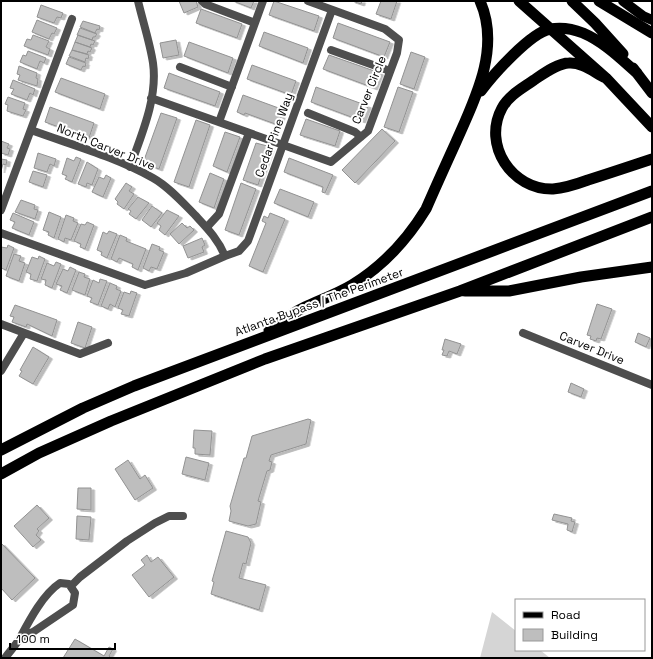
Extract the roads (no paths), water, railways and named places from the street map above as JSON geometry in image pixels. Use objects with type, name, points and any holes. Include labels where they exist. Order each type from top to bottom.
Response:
[{"type":"highway","points":[[255,340],[304,308],[340,291],[378,267],[403,242],[426,209],[477,96],[487,48],[486,23],[480,1]]},
{"type":"highway","points":[[519,1],[606,78],[652,127]]},
{"type":"highway","points":[[572,1],[607,35],[652,93]]},
{"type":"highway","points":[[599,1],[652,33]]},
{"type":"highway","points":[[477,96],[499,69],[512,56],[541,33],[550,29],[570,29],[585,34],[602,44],[637,73]]},
{"type":"highway","points":[[606,78],[582,66],[569,63],[539,77],[520,89],[507,101],[502,108],[496,135],[498,150],[508,169],[525,183],[542,188],[567,187],[652,159]]},
{"type":"highway","name":"Atlanta Bypass / The Perimeter","points":[[1,450],[83,408],[134,386],[652,191]]},
{"type":"highway","points":[[1,474],[39,453],[111,421],[257,362],[460,291],[652,217]]},
{"type":"highway","points":[[632,225],[652,222]]},
{"type":"highway","points":[[460,291],[509,291],[581,277],[652,267]]},
{"type":"main road","points":[[623,1],[652,20]]},
{"type":"street","points":[[130,167],[143,131],[154,79],[153,64],[138,1]]},
{"type":"street","points":[[202,1],[205,4],[255,23]]},
{"type":"street","points":[[219,122],[263,1]]},
{"type":"street","name":"Carver Circle","points":[[151,98],[331,162],[368,131],[397,53],[400,40],[385,29],[308,1]]},
{"type":"street","name":"Cedar Pine Way","points":[[225,256],[239,251],[248,241],[284,146],[332,10]]},
{"type":"street","points":[[1,210],[72,18]]},
{"type":"street","points":[[331,50],[390,71]]},
{"type":"street","points":[[180,67],[232,87]]},
{"type":"street","points":[[308,113],[356,132],[361,137]]},
{"type":"street","name":"North Carver Drive","points":[[31,130],[130,167],[154,179],[170,190],[207,227],[220,244],[225,256]]},
{"type":"street","points":[[207,227],[219,214],[249,133]]},
{"type":"street","points":[[1,233],[145,285],[186,272],[225,256]]},
{"type":"street","points":[[1,324],[80,354],[108,343]]},
{"type":"street","points":[[1,371],[24,333]]},
{"type":"street","name":"Carver Drive","points":[[523,333],[652,385]]},
{"type":"street","points":[[71,586],[80,577],[127,541],[155,523],[169,516],[183,516]]},
{"type":"street","points":[[5,658],[20,638],[27,623],[54,588],[63,582],[71,586],[76,594],[73,605],[33,632],[20,638]]}]
